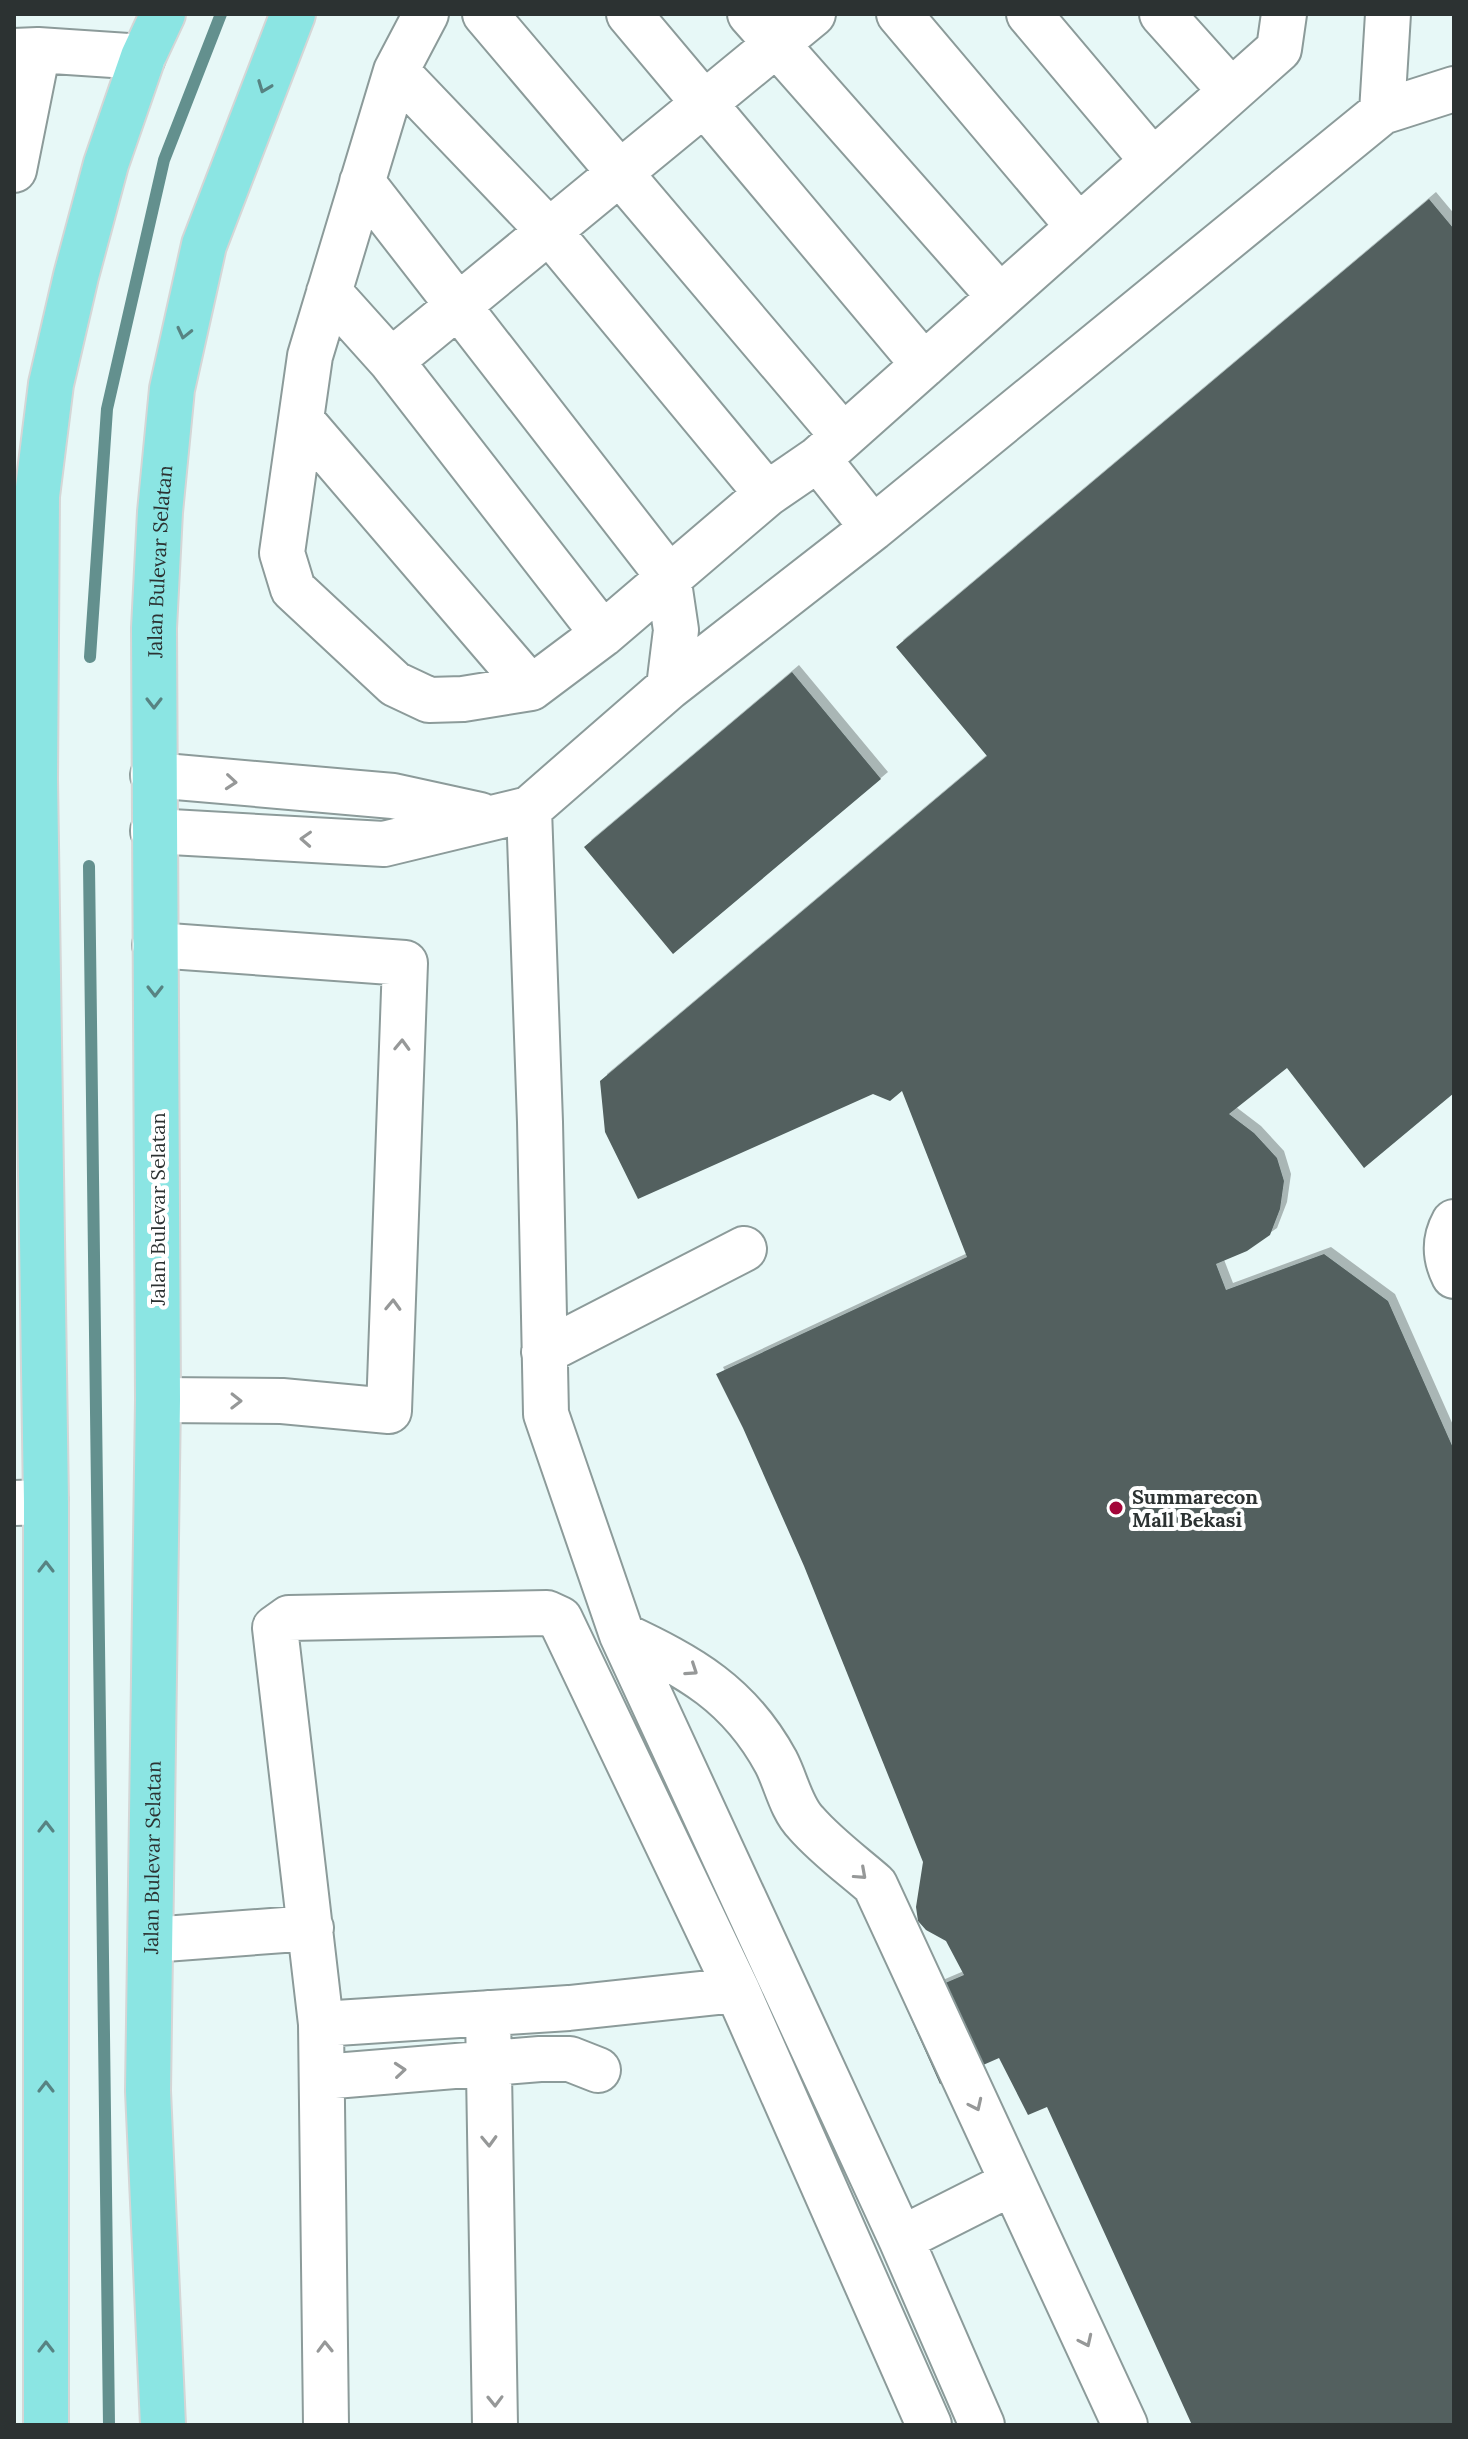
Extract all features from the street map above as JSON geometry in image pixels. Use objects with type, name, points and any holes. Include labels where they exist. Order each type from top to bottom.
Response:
[{"type":"main road","points":[[46,2425],[30,1503],[37,496],[51,384],[76,276],[106,164],[143,57],[163,14]]},
{"type":"main road","name":"Jalan Bulevar Selatan","points":[[163,2425],[148,2091],[158,1400],[154,628],[160,512],[172,389],[204,245],[293,14]]},
{"type":"lane","points":[[426,14],[396,71],[310,356],[282,553],[293,589],[395,684],[429,700],[463,699],[531,688],[603,634],[767,494],[830,447],[1279,49],[1284,14]]},
{"type":"lane","points":[[485,14],[620,172],[830,447],[873,528]]},
{"type":"lane","points":[[629,14],[924,365]]},
{"type":"lane","points":[[391,361],[703,105],[763,30],[813,14]]},
{"type":"lane","points":[[899,14],[1079,227]]},
{"type":"lane","points":[[1029,14],[1153,161]]},
{"type":"lane","points":[[1162,14],[1231,91]]},
{"type":"lane","points":[[1382,112],[1388,14]]},
{"type":"lane","points":[[763,30],[1000,297]]},
{"type":"lane","points":[[14,170],[26,50],[143,57]]},
{"type":"lane","points":[[396,71],[549,231],[767,494]]},
{"type":"lane","points":[[153,831],[384,844],[510,813],[873,528],[1382,112],[1454,89]]},
{"type":"lane","points":[[362,182],[668,576],[676,630],[669,687]]},
{"type":"lane","points":[[329,292],[391,361],[603,634]]},
{"type":"lane","points":[[301,420],[531,688]]},
{"type":"lane","points":[[153,775],[393,796],[510,813]]},
{"type":"lane","points":[[510,813],[540,1122],[546,1414],[622,1635],[901,2239],[982,2425]]},
{"type":"lane","points":[[155,945],[405,963],[389,1411],[282,1401],[158,1400]]},
{"type":"lane","points":[[1454,1222],[1449,1230],[1446,1252],[1454,1276]]},
{"type":"lane","points":[[544,1352],[744,1249]]},
{"type":"lane","points":[[326,2425],[321,2024],[275,1628],[289,1618],[547,1613],[560,1619],[737,1990],[929,2425]]},
{"type":"lane","points":[[622,1635],[681,1662],[711,1684],[753,1726],[777,1763],[803,1821],[875,1885],[1125,2425]]},
{"type":"lane","points":[[151,1940],[311,1928]]},
{"type":"lane","points":[[321,2024],[569,2008],[737,1990]]},
{"type":"lane","points":[[488,2013],[495,2425]]},
{"type":"lane","points":[[322,2077],[564,2058],[598,2070]]},
{"type":"lane","points":[[803,2140],[846,2123]]},
{"type":"lane","points":[[901,2239],[1012,2183]]},
{"type":"building","name":"Summarecon Mall Bekasi","points":[[1429,199],[1454,229],[1454,1093],[1364,1168],[1287,1068],[1229,1114],[1254,1133],[1277,1158],[1284,1181],[1280,1209],[1270,1235],[1247,1251],[1216,1264],[1226,1290],[1324,1254],[1388,1301],[1454,1450],[1454,2425],[1192,2425],[1047,2107],[1028,2115],[999,2058],[940,2084],[903,2001],[964,1975],[946,1941],[926,1930],[918,1921],[916,1907],[923,1862],[804,1566],[716,1374],[967,1257],[902,1091],[890,1101],[873,1094],[638,1199],[605,1132],[600,1081],[987,756],[896,647]]},
{"type":"building","points":[[792,672],[881,779],[673,954],[584,847]]},
{"type":"waterway","points":[[90,657],[107,409],[164,160],[221,14]]},
{"type":"waterway","points":[[89,866],[109,2425]]},
{"type":"place","name":"Summarecon Mall Bekasi","points":[[1116,1508]]}]
